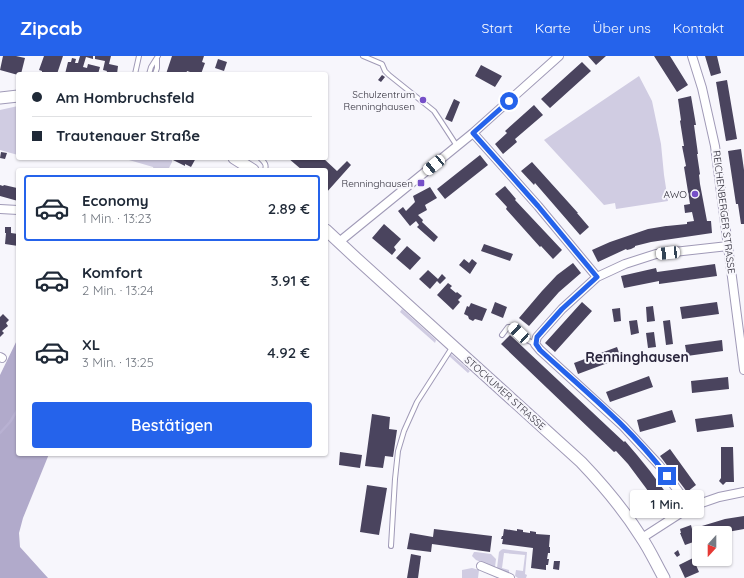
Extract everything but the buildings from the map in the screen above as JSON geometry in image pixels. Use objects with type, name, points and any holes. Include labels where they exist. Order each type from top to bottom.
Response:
[{"type":"main road","points":[[0,98],[16,96]]},
{"type":"main road","points":[[237,160],[250,168]]},
{"type":"main road","name":"STOCKUMER STRASSE","points":[[328,232],[581,462],[622,508],[642,538],[661,577]]},
{"type":"street","points":[[339,242],[473,133],[559,56]]},
{"type":"street","name":"REICHENBERGER STRASSE","points":[[692,56],[702,88],[715,146],[744,370]]},
{"type":"street","points":[[473,133],[538,206],[597,277]]},
{"type":"street","points":[[0,209],[16,210]]},
{"type":"street","points":[[690,507],[659,465],[624,426],[540,350],[536,344],[537,337],[562,309],[597,277],[626,264],[656,254],[728,246]]},
{"type":"street","points":[[642,538],[690,507],[719,497],[744,492]]},
{"type":"street","points":[[481,566],[510,578]]},
{"type":"lane","points":[[135,72],[139,56]]},
{"type":"lane","points":[[363,56],[382,64],[385,71],[389,75],[434,111],[457,146]]},
{"type":"lane","points":[[150,72],[158,57]]},
{"type":"lane","points":[[156,72],[158,57]]},
{"type":"lane","points":[[502,335],[508,327],[513,327],[525,339],[536,344]]},
{"type":"lane","points":[[391,546],[394,479],[398,451],[404,431],[417,402],[453,345]]},
{"type":"shaded area","points":[[639,76],[652,101],[661,144],[668,201],[616,209],[615,203],[604,205],[544,140]]},
{"type":"shaded area","points":[[16,106],[16,154],[0,150],[0,110]]},
{"type":"shaded area","points":[[129,160],[172,160],[169,168],[153,167]]},
{"type":"shaded area","points":[[402,309],[436,340],[435,343],[400,312]]},
{"type":"shaded area","points":[[16,342],[16,456],[48,456],[23,518],[19,533],[20,547],[48,578],[0,578],[0,375]]},
{"type":"shaded area","points":[[451,354],[470,371],[468,373],[449,356]]},
{"type":"shaded area","points":[[503,549],[527,552],[526,578],[518,578],[515,576],[516,570],[523,571],[525,555],[504,553],[502,568],[509,570],[509,574],[498,570],[499,552]]},
{"type":"shaded area","points":[[474,552],[491,554],[496,559],[495,567],[476,560],[472,556]]},
{"type":"shaded area","points":[[472,568],[479,570],[478,578],[462,578],[462,570]]},
{"type":"waterway","points":[[0,433],[10,422],[16,412]]},
{"type":"place","name":"Schulzentrum Renninghausen","points":[[423,100]]},
{"type":"place","name":"Renninghausen","points":[[421,183]]},
{"type":"place","name":"AWO","points":[[695,194]]},
{"type":"district","name":"Renninghausen","points":[[637,357]]},
{"type":"route","points":[[509,101],[473,133],[538,206],[597,277],[562,309],[537,337],[536,344],[540,350],[624,426],[667,476]]}]
